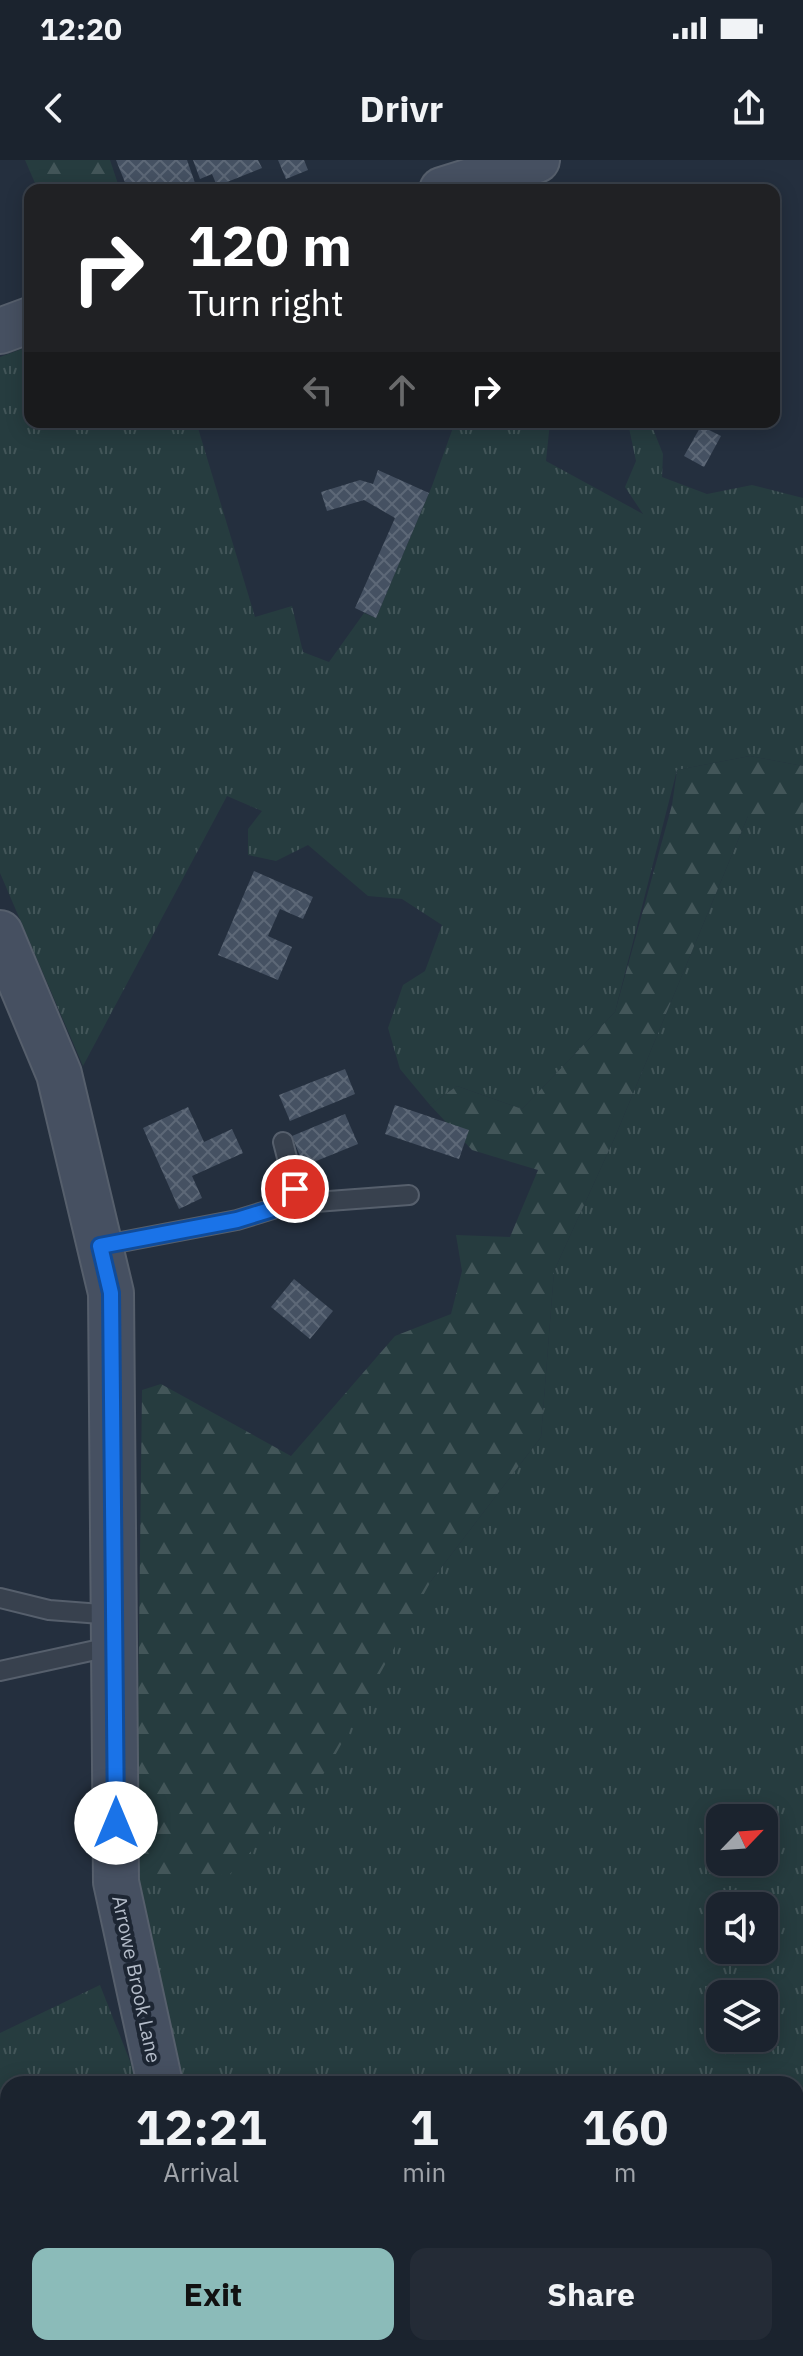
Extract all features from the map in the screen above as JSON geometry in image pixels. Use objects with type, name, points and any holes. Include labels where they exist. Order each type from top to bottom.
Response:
[{"type":"street","points":[[461,184],[537,160]]},
{"type":"street","points":[[0,331],[24,322]]},
{"type":"street","name":"Arrowe Brook Lane","points":[[0,933],[59,1074],[111,1293],[116,1882],[158,2076]]},
{"type":"lane","points":[[283,1142],[295,1189],[289,1204]]},
{"type":"lane","points":[[100,1246],[237,1220],[289,1204],[409,1195]]},
{"type":"lane","points":[[0,1598],[114,1630]]},
{"type":"lane","points":[[0,1671],[114,1630]]},
{"type":"green space","points":[[25,160],[110,160],[118,184],[35,184]]},
{"type":"green space","points":[[24,348],[24,428],[198,428],[255,617],[292,606],[303,652],[329,662],[364,613],[376,618],[432,486],[453,428],[549,428],[546,461],[643,514],[625,487],[636,461],[629,428],[653,429],[663,454],[662,477],[707,494],[752,485],[803,498],[803,766],[750,756],[677,770],[615,1012],[522,1109],[457,1086],[430,1105],[400,1069],[388,1028],[403,985],[425,971],[442,925],[402,899],[368,896],[308,845],[276,861],[248,855],[248,829],[262,811],[227,796],[83,1066],[0,873],[0,357]]},
{"type":"green space","points":[[750,756],[803,766],[803,816],[748,816],[615,1137],[554,1271],[541,1437],[431,1581],[327,1770],[230,1874],[136,1881],[142,1390],[161,1384],[291,1456],[395,1336],[451,1314],[462,1271],[456,1235],[510,1237],[538,1170],[472,1150],[430,1105],[457,1086],[522,1109],[615,1012],[672,805],[677,770]]},
{"type":"green space","points":[[748,816],[803,816],[803,2076],[179,2076],[136,1881],[431,1581],[541,1437],[554,1271],[615,1137]]},
{"type":"green space","points":[[100,1985],[136,2076],[0,2076],[0,2033]]},
{"type":"building","points":[[116,160],[187,160],[195,183],[192,184],[126,184]]},
{"type":"building","points":[[193,160],[258,160],[262,168],[222,184],[216,184],[212,174],[200,179]]},
{"type":"building","points":[[278,160],[304,160],[308,170],[286,179]]},
{"type":"building","points":[[700,428],[721,436],[704,467],[684,456]]},
{"type":"building","points":[[378,470],[429,493],[376,618],[355,608],[395,518],[364,500],[327,511],[321,492],[360,480],[373,484]]},
{"type":"building","points":[[254,871],[313,897],[303,919],[280,909],[268,936],[292,947],[278,980],[218,955]]},
{"type":"building","points":[[345,1069],[355,1094],[290,1121],[279,1095]]},
{"type":"building","points":[[395,1105],[469,1130],[459,1159],[385,1134]]},
{"type":"building","points":[[188,1107],[204,1142],[232,1129],[243,1153],[192,1176],[202,1198],[179,1209],[143,1128]]},
{"type":"building","points":[[345,1114],[358,1144],[304,1166],[292,1136]]},
{"type":"building","points":[[294,1279],[333,1311],[310,1339],[271,1307]]},
{"type":"route","points":[[116,1823],[111,1293],[100,1246],[237,1220],[289,1204],[295,1189]]}]
